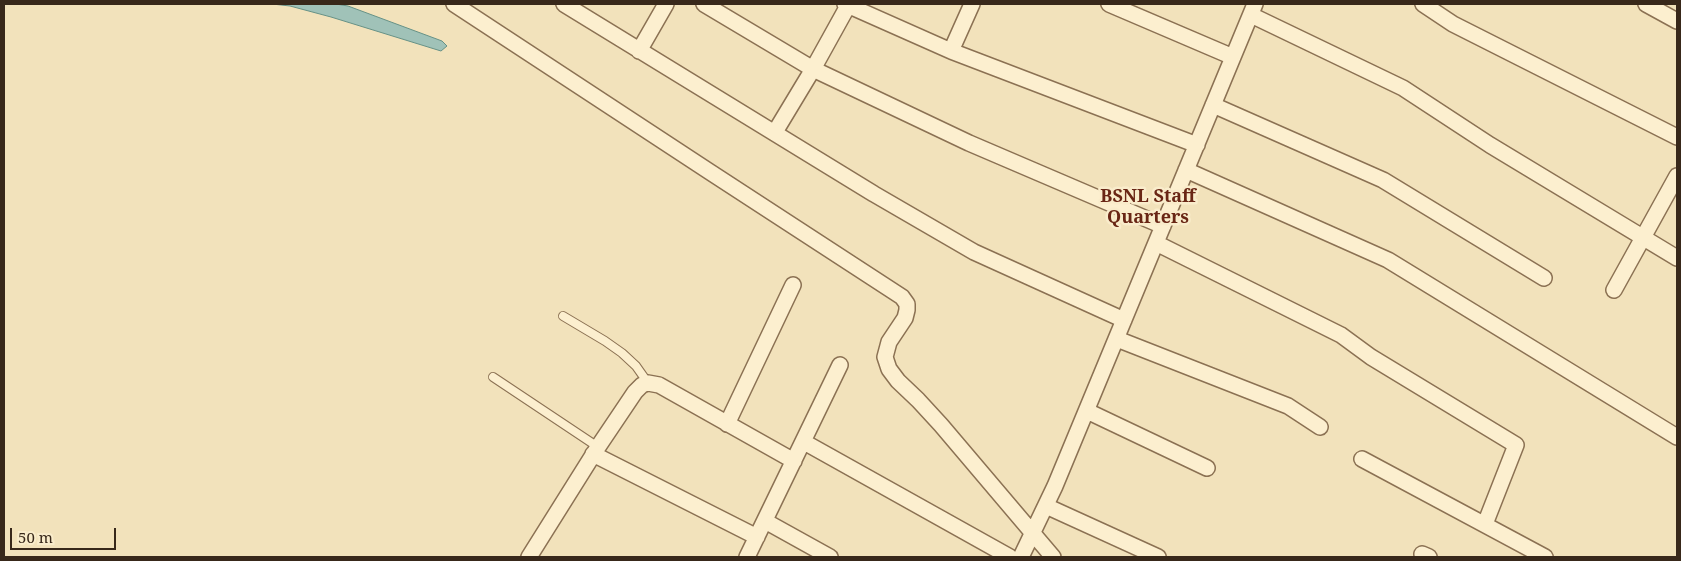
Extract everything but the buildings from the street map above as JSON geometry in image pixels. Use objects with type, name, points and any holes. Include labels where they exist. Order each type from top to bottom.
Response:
[{"type":"street","points":[[454,4],[902,297],[907,304],[907,310],[905,318],[890,342],[885,356],[889,369],[898,381],[941,425],[1054,557]]},
{"type":"street","points":[[564,4],[874,194],[974,252],[1124,320]]},
{"type":"street","points":[[639,51],[666,4]]},
{"type":"street","points":[[704,4],[813,68],[970,143],[1163,226]]},
{"type":"street","points":[[775,132],[813,68],[847,4],[951,51],[1197,146]]},
{"type":"street","points":[[951,51],[972,4]]},
{"type":"street","points":[[1109,4],[1233,57]]},
{"type":"street","points":[[1423,4],[1453,24],[1677,137]]},
{"type":"street","points":[[1646,4],[1677,21]]},
{"type":"street","points":[[1021,557],[1046,506],[1087,412],[1253,9],[1403,88],[1490,145],[1677,258]]},
{"type":"street","points":[[1213,106],[1383,180],[1544,278]]},
{"type":"street","points":[[1186,170],[1388,260],[1677,437]]},
{"type":"street","points":[[1614,290],[1676,180]]},
{"type":"street","points":[[1156,243],[1341,335],[1371,357],[1516,446],[1485,524]]},
{"type":"street","points":[[727,424],[793,285]]},
{"type":"street","points":[[1117,338],[1288,406],[1320,427]]},
{"type":"street","points":[[747,557],[840,365]]},
{"type":"street","points":[[529,557],[596,450],[635,392],[642,385],[648,383],[658,385],[794,461]]},
{"type":"street","points":[[1087,412],[1207,468]]},
{"type":"street","points":[[804,442],[1010,557]]},
{"type":"street","points":[[596,450],[757,537]]},
{"type":"street","points":[[1362,459],[1545,557]]},
{"type":"street","points":[[1046,506],[1158,557]]},
{"type":"street","points":[[765,521],[830,557]]},
{"type":"lane","points":[[563,316],[622,353],[636,366],[648,383]]},
{"type":"lane","points":[[493,377],[596,450]]},
{"type":"water","points":[[272,4],[336,4],[348,6],[442,41],[447,46],[441,51],[331,17],[290,6]]},
{"type":"district","name":"BSNL Staff Quarters","points":[[1148,207]]}]
